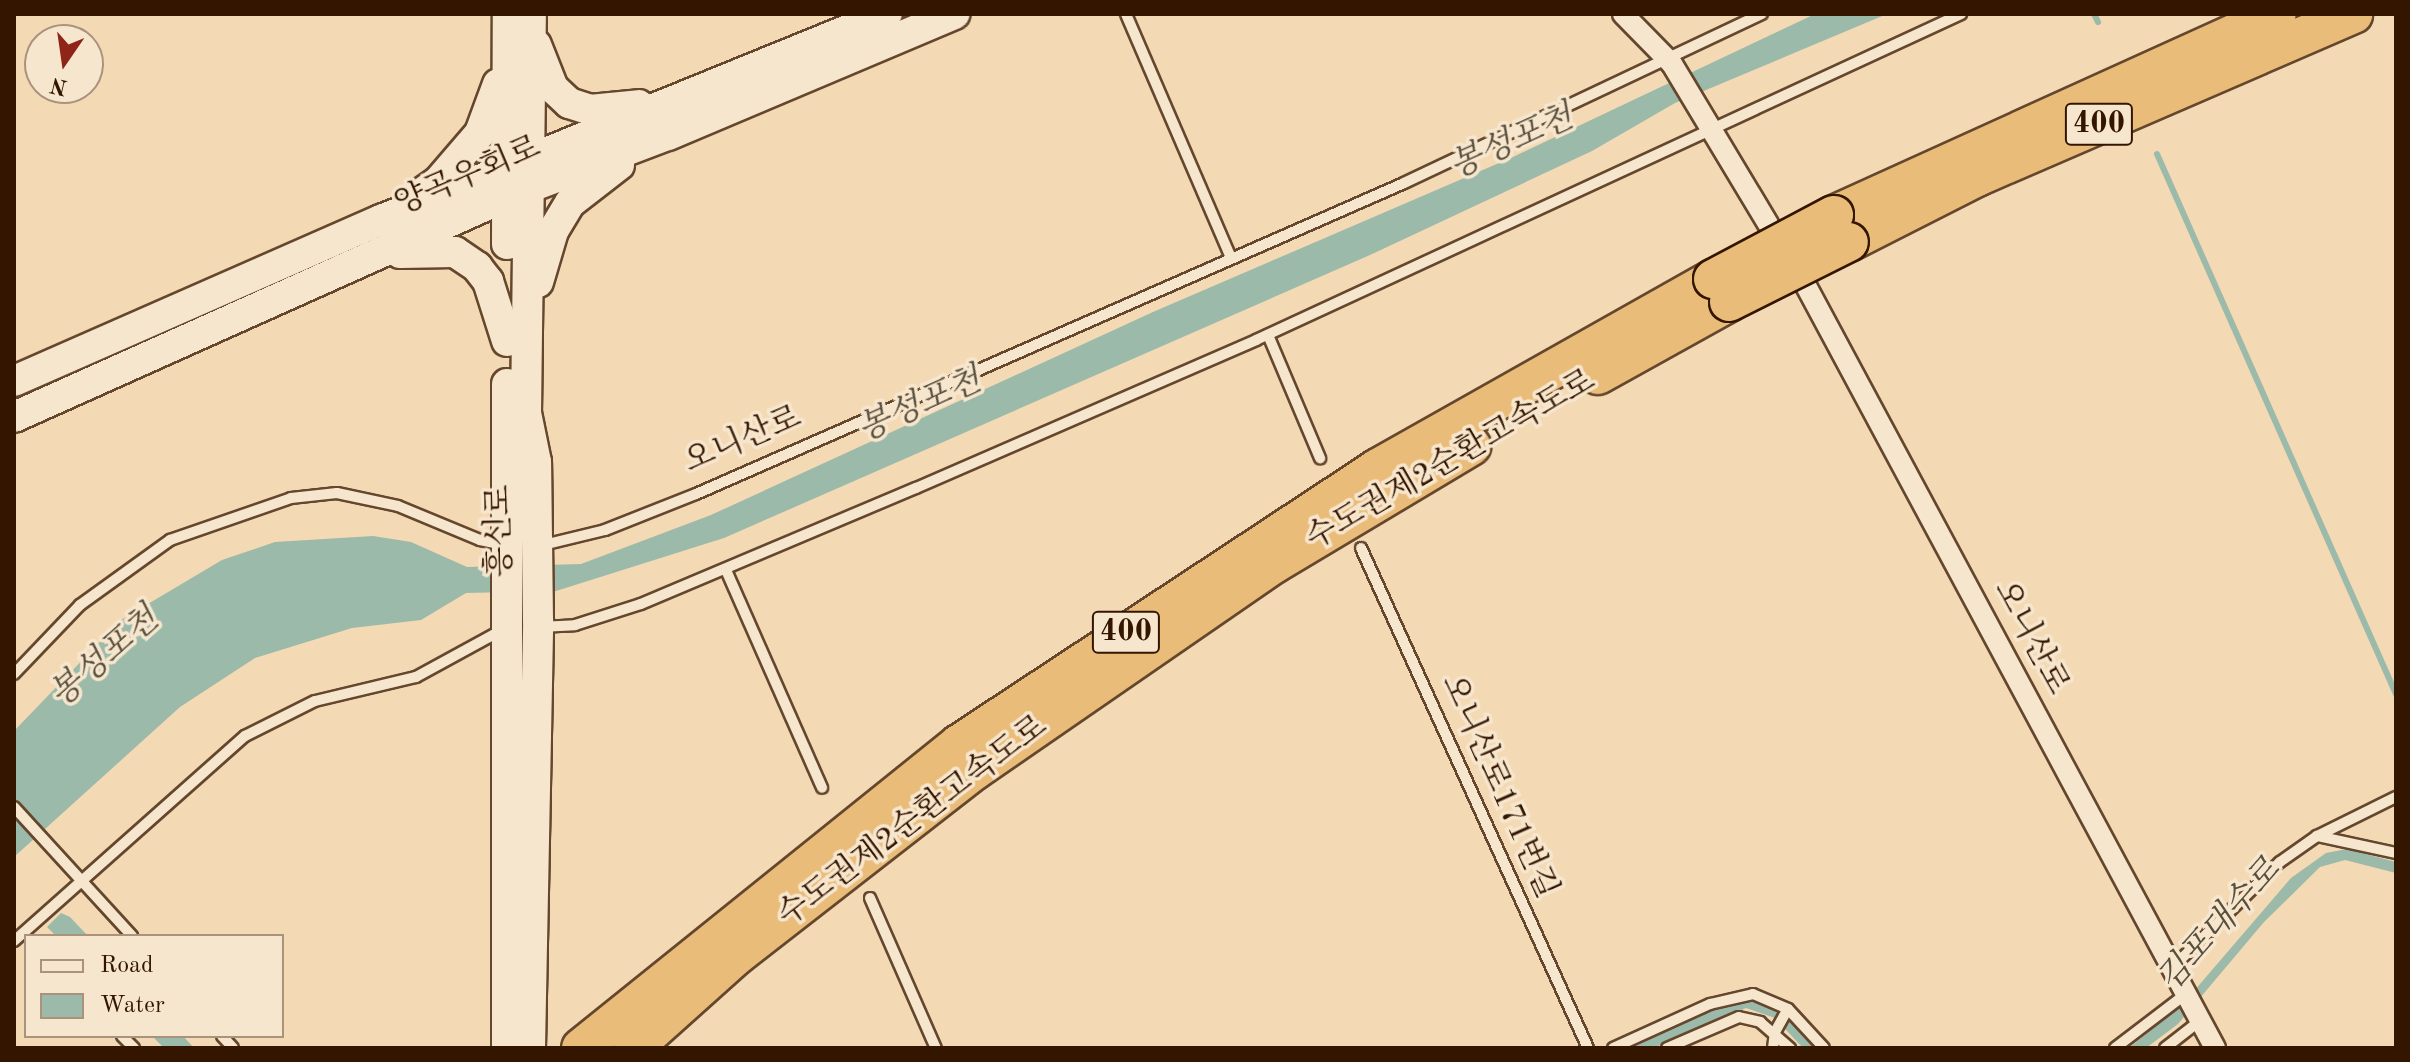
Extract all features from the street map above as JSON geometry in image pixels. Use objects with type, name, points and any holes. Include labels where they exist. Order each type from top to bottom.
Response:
[{"type":"highway","name":"수도권제2순환고속도로","points":[[581,1048],[959,744],[1378,468],[1842,228],[2277,14]]},
{"type":"highway","name":"수도권제2순환고속도로","points":[[1842,228],[1977,177],[2353,14]]},
{"type":"highway","name":"수도권제2순환고속도로","points":[[633,1048],[737,955],[975,770],[1274,564],[1721,290]]},
{"type":"main road","name":"양곡우회로","points":[[14,417],[175,341],[378,256],[517,178],[685,98],[887,14]]},
{"type":"main road","name":"양곡우회로","points":[[14,381],[381,220],[668,135],[955,14]]},
{"type":"main road","points":[[523,18],[553,88],[569,103],[590,110],[685,98]]},
{"type":"main road","name":"흥신로","points":[[517,178],[508,48],[523,18]]},
{"type":"main road","name":"흥신로","points":[[507,1048],[506,552],[516,343],[517,178],[523,18]]},
{"type":"main road","points":[[381,220],[438,182],[469,148],[492,108],[508,48]]},
{"type":"main road","points":[[516,343],[541,265],[570,203],[599,177],[668,135]]},
{"type":"main road","points":[[378,256],[455,252],[488,281],[516,343]]},
{"type":"main road","name":"흥신로","points":[[516,343],[537,551],[530,1048]]},
{"type":"street","points":[[1623,14],[1669,61],[1768,224]]},
{"type":"street","name":"오니산로","points":[[1805,284],[2174,966],[2215,1048]]},
{"type":"lane","points":[[1126,14],[1230,256]]},
{"type":"lane","name":"오니산로","points":[[537,551],[605,530],[696,494],[1230,256],[1404,183],[1669,61],[1762,14]]},
{"type":"lane","points":[[538,624],[575,625],[726,570],[1268,335],[1709,126],[1961,14]]},
{"type":"lane","points":[[1268,335],[1320,458]]},
{"type":"lane","name":"흥신로","points":[[14,674],[80,605],[170,540],[291,498],[337,493],[398,506],[506,552]]},
{"type":"lane","name":"오니산로171번길","points":[[1361,548],[1588,1048]]},
{"type":"lane","points":[[726,570],[822,788]]},
{"type":"lane","points":[[26,934],[170,798],[245,736],[315,701],[416,677],[507,623]]},
{"type":"lane","points":[[2174,966],[2280,862],[2317,836],[2396,797]]},
{"type":"lane","points":[[14,807],[85,880],[130,934]]},
{"type":"lane","points":[[2317,836],[2396,853]]},
{"type":"lane","points":[[870,898],[936,1048]]},
{"type":"lane","points":[[1613,1048],[1736,995],[1763,997],[1787,1010],[1824,1048]]},
{"type":"lane","points":[[2115,1048],[2187,996]]},
{"type":"lane","points":[[1773,1048],[1775,1032],[1787,1010]]},
{"type":"lane","points":[[1667,1048],[1739,1017],[1775,1032],[1790,1048]]},
{"type":"lane","points":[[2165,1048],[2200,1018]]},
{"type":"water","name":"봉성포천","points":[[1815,14],[1887,14],[1675,103],[1592,151],[1370,255],[724,538],[556,591],[466,593],[421,620],[352,628],[255,658],[180,707],[14,857],[14,731],[121,620],[222,560],[275,542],[373,536],[411,542],[467,567],[581,564],[711,515],[1153,312],[1513,157]]},
{"type":"water","points":[[2347,849],[2396,862],[2396,873],[2345,860],[2320,867],[2264,922],[2178,1024],[2146,1048],[2129,1048],[2182,1005],[2291,878],[2326,853]]},
{"type":"water","points":[[61,913],[70,917],[86,934],[54,934],[47,927]]},
{"type":"water","points":[[1752,999],[1777,1007],[1817,1048],[1803,1048],[1775,1018],[1746,1008],[1653,1048],[1632,1048],[1723,1004]]},
{"type":"water","points":[[154,1038],[185,1038],[194,1048],[164,1048]]},
{"type":"waterway","points":[[2094,14],[2098,22]]},
{"type":"waterway","points":[[2157,154],[2396,694]]},
{"type":"water label","name":"김포대수로","points":[[2220,926]]}]
